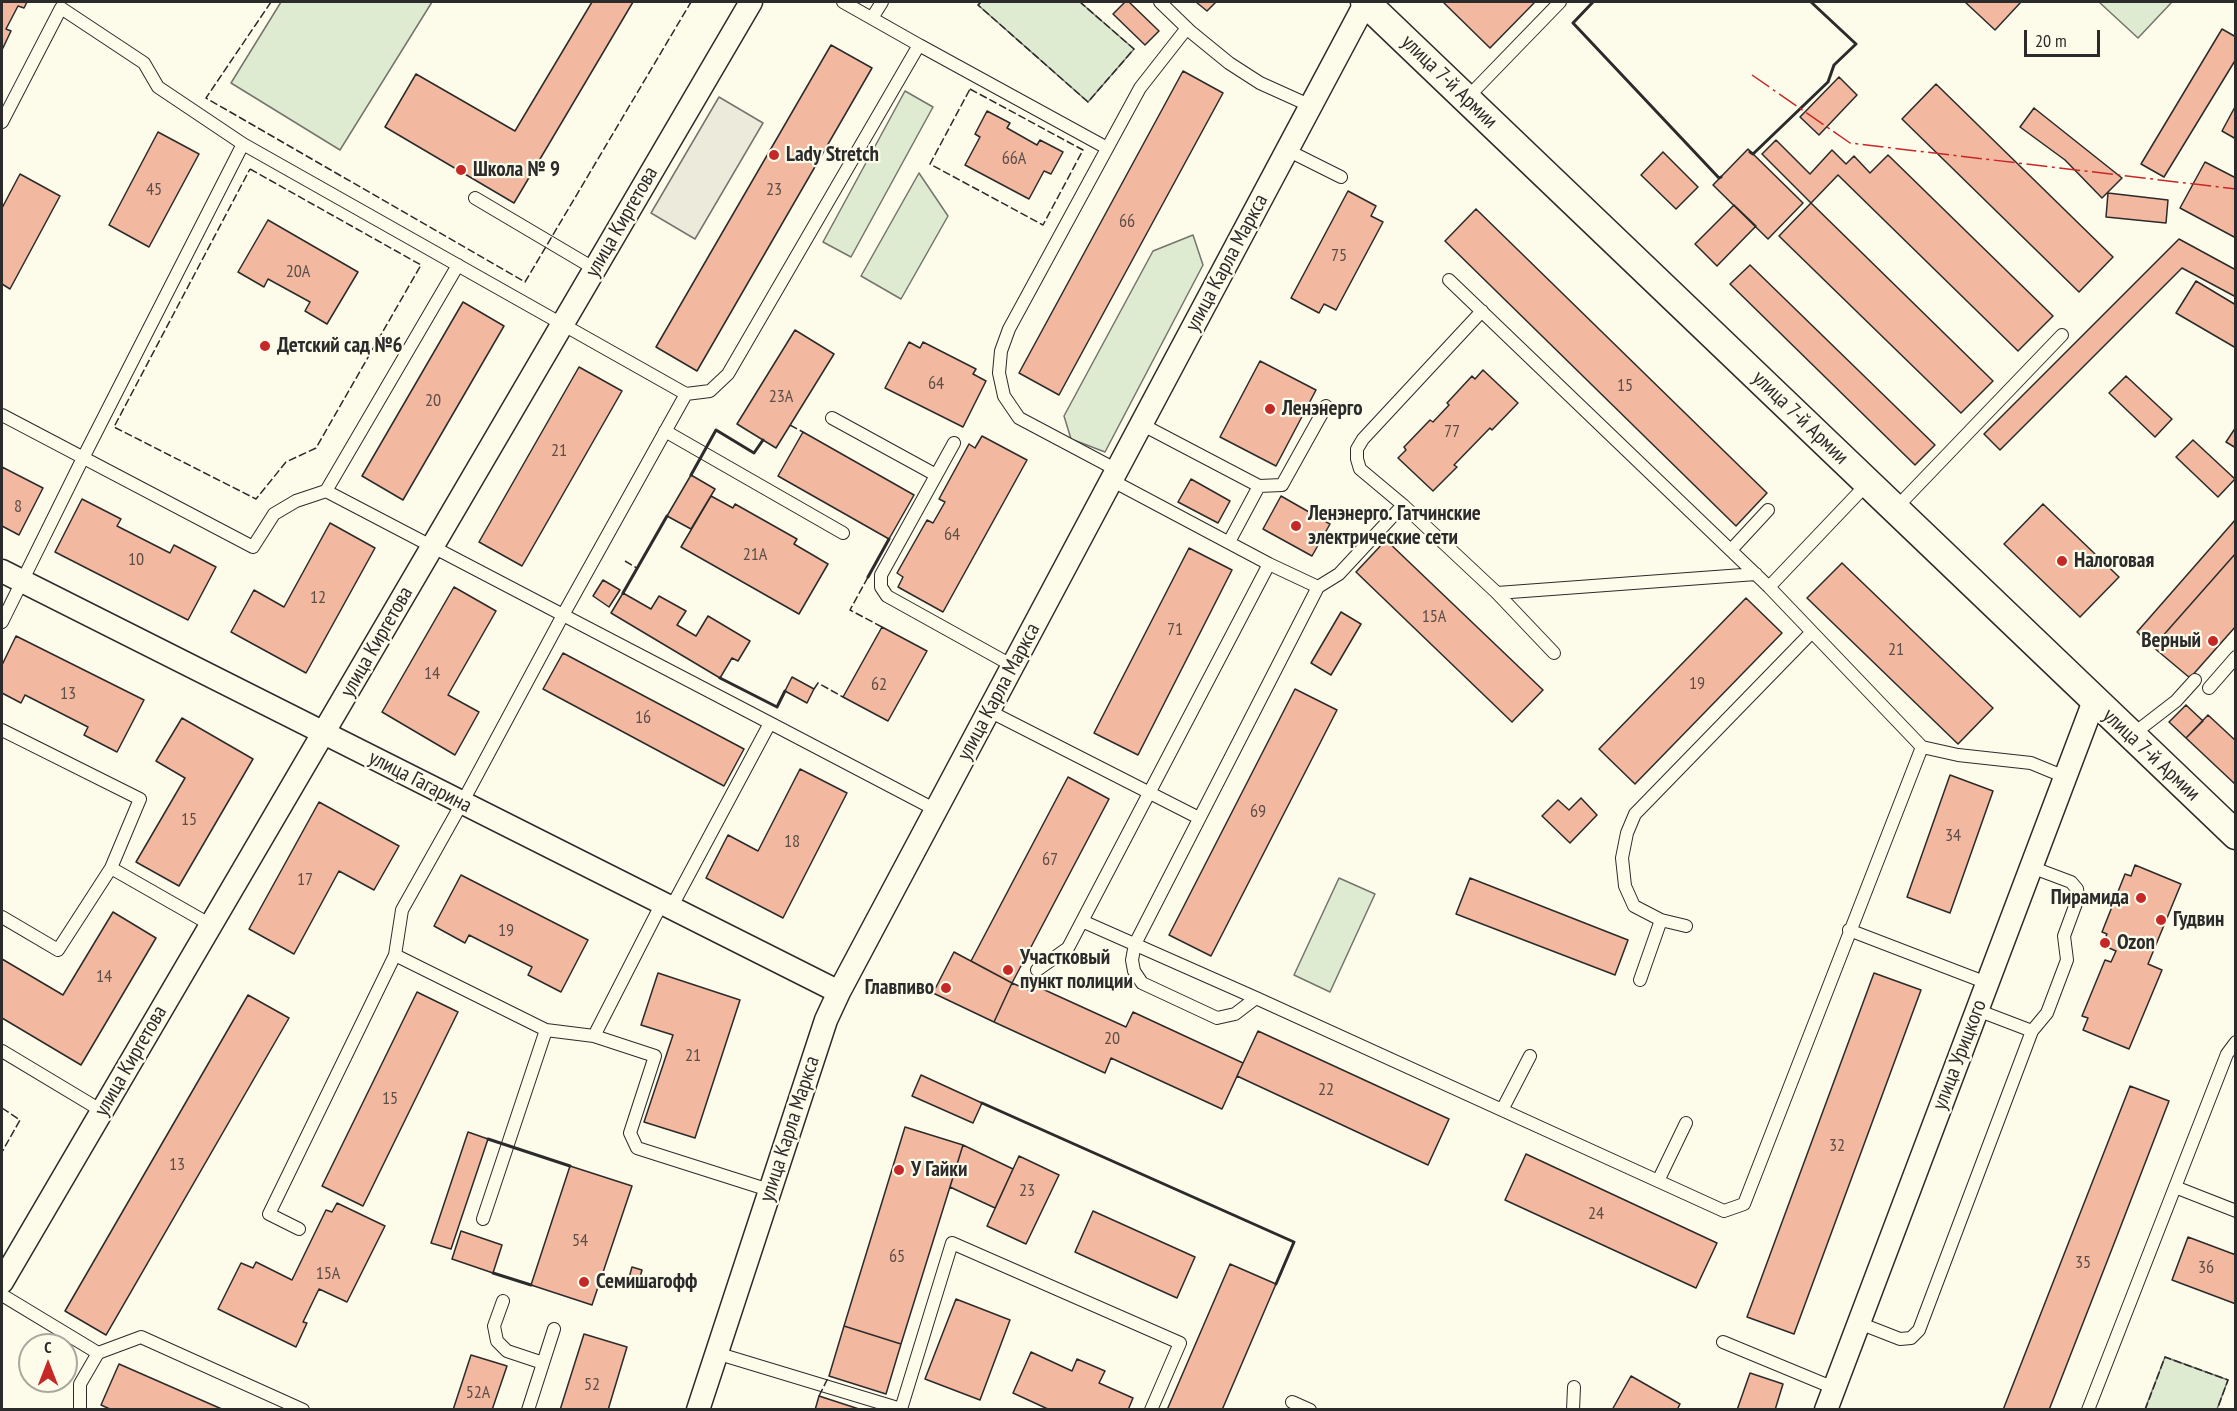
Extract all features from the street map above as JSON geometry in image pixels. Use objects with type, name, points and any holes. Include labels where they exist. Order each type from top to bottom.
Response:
[{"type":"street","name":"улица 7-й Армии","points":[[1366,2],[2094,701],[2235,833]]},
{"type":"street","name":"улица Карла Маркса","points":[[698,1410],[826,1020],[839,992],[1366,2]]},
{"type":"street","name":"улица Киргетова","points":[[2,1282],[596,269],[747,3]]},
{"type":"street","name":"улица Гагарина","points":[[2,571],[839,992]]},
{"type":"street","name":"улица Урицкого","points":[[1826,1410],[2094,701]]},
{"type":"lane","points":[[843,2],[1107,148]]},
{"type":"lane","points":[[872,18],[882,2]]},
{"type":"lane","points":[[1160,2],[1229,63],[1260,82],[1311,106]]},
{"type":"lane","points":[[1466,99],[1560,2]]},
{"type":"lane","points":[[2,122],[63,5],[144,63],[158,87],[243,144],[686,394],[710,391],[728,374],[919,45]]},
{"type":"lane","points":[[1187,28],[1140,88],[1009,329],[1001,351],[999,373],[1004,396],[1020,418],[1229,542],[1317,587]]},
{"type":"lane","points":[[2,622],[243,144]]},
{"type":"lane","points":[[1287,150],[1341,177]]},
{"type":"lane","points":[[475,198],[596,269]]},
{"type":"lane","points":[[2,415],[253,547],[274,514],[296,501],[326,491],[458,265]]},
{"type":"lane","points":[[1449,280],[1756,574],[1922,747],[1958,755],[2031,763],[2065,777]]},
{"type":"lane","points":[[1482,311],[1363,439],[1358,449],[1357,459],[1360,469],[1497,592],[1554,653]]},
{"type":"lane","points":[[1895,509],[2062,335]]},
{"type":"lane","points":[[299,1229],[269,1214],[395,955],[402,910],[686,394]]},
{"type":"lane","points":[[1141,424],[1259,486],[1282,485],[1326,406]]},
{"type":"lane","points":[[832,418],[936,475]]},
{"type":"lane","points":[[665,431],[843,532]]},
{"type":"lane","points":[[954,443],[881,575],[881,587],[887,596],[1013,666]]},
{"type":"lane","points":[[1769,587],[1868,483]]},
{"type":"lane","points":[[1229,542],[1259,486]]},
{"type":"lane","points":[[326,491],[936,810]]},
{"type":"lane","points":[[1256,998],[1235,1014],[1217,1018],[1142,983],[1134,971],[1132,960],[1134,944],[1317,587],[1339,574],[1402,505]]},
{"type":"lane","points":[[1731,550],[1768,510]]},
{"type":"lane","points":[[1037,970],[1068,948],[1269,564]]},
{"type":"lane","points":[[1497,592],[1756,574]]},
{"type":"lane","points":[[1686,926],[1661,920],[1634,906],[1626,886],[1622,858],[1627,833],[1635,814],[1812,632]]},
{"type":"lane","points":[[2210,688],[2235,657]]},
{"type":"lane","points":[[2131,736],[2176,701],[2195,680]]},
{"type":"lane","points":[[989,711],[1199,818]]},
{"type":"lane","points":[[594,1036],[770,723]]},
{"type":"lane","points":[[2,730],[140,799],[111,868],[58,950],[2,917]]},
{"type":"lane","points":[[1082,921],[1724,1211],[1744,1204],[1922,747]]},
{"type":"lane","points":[[1858,1323],[1900,1339],[1911,1338],[1919,1330],[2032,1031],[2047,1013],[2067,960],[2064,936],[2078,898],[2077,889],[2071,882],[2031,867]]},
{"type":"lane","points":[[111,868],[211,925]]},
{"type":"lane","points":[[1640,980],[1661,920]]},
{"type":"lane","points":[[1849,930],[1987,983]]},
{"type":"lane","points":[[395,955],[546,1030],[594,1036],[655,1056],[630,1133],[637,1148],[769,1190]]},
{"type":"lane","points":[[1977,1010],[2032,1031]]},
{"type":"lane","points":[[483,1219],[546,1030]]},
{"type":"lane","points":[[2088,1410],[2227,1054],[2235,1042]]},
{"type":"lane","points":[[2,1052],[102,1111]]},
{"type":"lane","points":[[1502,1110],[1530,1056]]},
{"type":"lane","points":[[1658,1181],[1686,1123]]},
{"type":"lane","points":[[2175,1187],[2235,1211]]},
{"type":"lane","points":[[717,1353],[901,1409],[952,1242],[1180,1343],[1151,1410]]},
{"type":"lane","points":[[2,1295],[98,1353]]},
{"type":"lane","points":[[503,1301],[494,1326],[497,1341],[507,1351],[543,1363]]},
{"type":"lane","points":[[528,1410],[554,1329]]},
{"type":"lane","points":[[80,1410],[80,1384],[98,1353],[141,1337],[303,1410]]},
{"type":"lane","points":[[1723,1342],[1834,1388]]},
{"type":"lane","points":[[1573,1410],[1574,1387]]},
{"type":"lane","points":[[1292,1402],[1310,1410]]},
{"type":"green space","points":[[281,2],[432,2],[340,150],[231,83]]},
{"type":"green space","points":[[981,2],[1080,2],[1134,49],[1088,102],[978,5]]},
{"type":"green space","points":[[2099,2],[2172,2],[2138,38]]},
{"type":"green space","points":[[905,91],[933,107],[851,257],[823,242]]},
{"type":"green space","points":[[919,173],[948,216],[901,299],[861,276]]},
{"type":"green space","points":[[1193,235],[1203,265],[1105,452],[1071,439],[1064,416],[1153,251]]},
{"type":"green space","points":[[1339,878],[1375,894],[1330,992],[1294,975]]},
{"type":"green space","points":[[2165,1357],[2228,1380],[2217,1409],[2145,1409]]},
{"type":"shaded area","points":[[719,97],[763,123],[695,239],[651,213]]},
{"type":"building","points":[[2,2],[27,2],[24,8],[18,6],[6,29],[11,31],[2,50]]},
{"type":"building","points":[[592,2],[633,2],[514,203],[385,127],[416,74],[515,131]]},
{"type":"building","points":[[1125,2],[1129,2],[1159,31],[1145,45],[1113,14]]},
{"type":"building","points":[[1196,2],[1216,2],[1207,11]]},
{"type":"building","points":[[1443,2],[1533,2],[1534,3],[1490,48]]},
{"type":"building","points":[[1965,2],[2021,2],[1995,30]]},
{"type":"building","points":[[2222,29],[2236,37],[2236,59],[2164,177],[2141,164]]},
{"type":"building","points":[[831,45],[872,68],[697,371],[656,347]]},
{"type":"building","points":[[1183,71],[1223,93],[1059,395],[1019,373]]},
{"type":"building","points":[[1839,77],[1857,95],[1819,135],[1800,117]]},
{"type":"building","points":[[1936,84],[2113,257],[2079,292],[1902,119]]},
{"type":"building","points":[[2236,105],[2236,139],[2222,131]]},
{"type":"building","points":[[2034,108],[2122,178],[2102,198],[2065,160],[2020,127]]},
{"type":"building","points":[[987,111],[1010,123],[1007,128],[1037,145],[1040,140],[1063,152],[1051,174],[1044,171],[1029,199],[965,165],[980,137],[975,134]]},
{"type":"building","points":[[158,132],[199,154],[149,247],[109,225]]},
{"type":"building","points":[[1776,140],[1810,174],[1832,150],[1846,164],[1854,156],[1870,173],[1888,155],[2053,316],[2018,351],[1838,175],[1811,203],[1762,154]]},
{"type":"building","points":[[1748,149],[1803,203],[1768,239],[1713,185]]},
{"type":"building","points":[[1663,152],[1698,187],[1676,209],[1641,175]]},
{"type":"building","points":[[2205,162],[2236,178],[2236,238],[2180,208]]},
{"type":"building","points":[[20,174],[60,196],[10,289],[2,284],[2,208]]},
{"type":"building","points":[[1348,191],[1376,206],[1371,216],[1383,222],[1336,310],[1324,304],[1319,313],[1291,298]]},
{"type":"building","points":[[2108,193],[2168,200],[2166,223],[2106,217]]},
{"type":"building","points":[[1811,203],[1993,381],[1961,413],[1779,236]]},
{"type":"building","points":[[1734,205],[1756,226],[1717,266],[1695,244]]},
{"type":"building","points":[[1476,209],[1767,493],[1736,526],[1445,241]]},
{"type":"building","points":[[268,220],[358,272],[327,324],[305,311],[310,302],[268,279],[264,287],[238,272]]},
{"type":"building","points":[[2179,239],[2236,270],[2236,297],[2182,268],[2000,450],[1984,434]]},
{"type":"building","points":[[1750,265],[1935,445],[1915,465],[1730,284]]},
{"type":"building","points":[[2196,281],[2236,305],[2236,348],[2176,313]]},
{"type":"building","points":[[463,302],[504,326],[403,500],[362,476]]},
{"type":"building","points":[[795,330],[834,354],[776,448],[737,424]]},
{"type":"building","points":[[909,342],[920,348],[923,342],[976,369],[973,374],[986,381],[963,427],[885,388]]},
{"type":"building","name":"Ленэнерго","points":[[1260,361],[1316,390],[1276,466],[1220,437]]},
{"type":"building","points":[[579,367],[622,391],[522,566],[479,542]]},
{"type":"building","points":[[1483,370],[1518,403],[1454,465],[1457,467],[1433,491],[1398,458],[1406,450],[1404,447],[1430,420],[1433,422],[1472,376],[1475,379]]},
{"type":"building","points":[[2126,376],[2172,419],[2155,437],[2109,393]]},
{"type":"building","points":[[2236,427],[2236,448],[2226,442]]},
{"type":"building","points":[[803,432],[914,495],[889,539],[778,476]]},
{"type":"building","points":[[982,436],[1027,460],[943,612],[898,587],[903,577],[897,573],[927,520],[933,523],[945,502],[939,499],[969,444],[975,448]]},
{"type":"building","points":[[2193,440],[2235,479],[2218,497],[2176,457]]},
{"type":"building","points":[[2,467],[43,488],[19,535],[2,526]]},
{"type":"building","points":[[691,475],[715,489],[691,529],[667,516]]},
{"type":"building","points":[[1191,479],[1230,501],[1218,523],[1178,502]]},
{"type":"building","points":[[711,496],[733,508],[735,504],[797,539],[794,544],[828,564],[799,614],[681,547]]},
{"type":"building","name":"Ленэнерго. Гатчинские электрические сети","points":[[1281,496],[1330,524],[1312,556],[1263,529]]},
{"type":"building","points":[[82,499],[121,519],[117,526],[170,553],[174,545],[216,567],[188,620],[55,552]]},
{"type":"building","name":"Налоговая","points":[[2043,504],[2119,577],[2080,617],[2004,544]]},
{"type":"building","points":[[2236,519],[2236,553],[2153,647],[2137,632]]},
{"type":"building","points":[[330,523],[375,548],[306,673],[231,632],[254,590],[284,607]]},
{"type":"building","points":[[1386,540],[1543,690],[1512,722],[1356,572]]},
{"type":"building","points":[[1189,548],[1232,570],[1138,755],[1094,733]]},
{"type":"building","points":[[2236,553],[2236,626],[2190,678],[2153,647]]},
{"type":"building","points":[[1842,563],[1993,708],[1958,744],[1807,598]]},
{"type":"building","points":[[603,580],[620,590],[609,607],[593,596]]},
{"type":"building","points":[[454,587],[496,611],[448,695],[479,712],[455,755],[382,712]]},
{"type":"building","points":[[623,593],[651,609],[659,596],[686,611],[677,625],[696,636],[708,616],[750,641],[738,661],[732,658],[720,678],[611,613]]},
{"type":"building","points":[[1746,598],[1782,633],[1635,784],[1599,749]]},
{"type":"building","points":[[1341,612],[1361,624],[1331,675],[1311,663]]},
{"type":"building","points":[[882,627],[927,651],[888,721],[843,697]]},
{"type":"building","points":[[16,636],[144,700],[117,752],[84,735],[88,727],[25,695],[21,703],[2,693],[2,665]]},
{"type":"building","points":[[563,653],[744,749],[724,786],[543,689]]},
{"type":"building","points":[[792,677],[814,689],[807,703],[785,691]]},
{"type":"building","points":[[1295,689],[1337,710],[1211,956],[1169,935]]},
{"type":"building","points":[[2186,705],[2203,721],[2186,738],[2169,722]]},
{"type":"building","points":[[2208,715],[2236,741],[2236,785],[2186,738]]},
{"type":"building","points":[[182,718],[253,759],[179,886],[136,862],[185,778],[156,761]]},
{"type":"building","points":[[800,769],[847,793],[783,918],[706,878],[728,835],[758,851]]},
{"type":"building","points":[[1950,775],[1993,791],[1950,913],[1907,897]]},
{"type":"building","points":[[1068,777],[1109,799],[1012,983],[971,961]]},
{"type":"building","points":[[1581,798],[1597,815],[1570,843],[1542,816],[1558,800],[1569,810]]},
{"type":"building","points":[[319,802],[399,846],[374,890],[339,871],[294,954],[249,929]]},
{"type":"building","points":[[2135,865],[2181,884],[2148,964],[2162,970],[2129,1049],[2083,1030],[2088,1018],[2082,1016],[2105,960],[2111,962],[2116,951],[2102,945],[2107,934],[2102,932],[2125,874],[2131,876]]},
{"type":"building","points":[[461,875],[588,940],[561,992],[528,975],[532,967],[469,935],[465,943],[434,926]]},
{"type":"building","points":[[1470,878],[1628,940],[1615,975],[1456,914]]},
{"type":"building","points":[[113,912],[156,938],[81,1065],[2,1018],[2,959],[63,995]]},
{"type":"building","points":[[954,952],[1012,983],[994,1022],[933,993]]},
{"type":"building","points":[[658,973],[740,1000],[695,1138],[644,1122],[673,1035],[641,1025]]},
{"type":"building","points":[[1874,973],[1921,990],[1794,1334],[1747,1317]]},
{"type":"building","points":[[1012,983],[1033,992],[1036,986],[1126,1027],[1133,1012],[1243,1063],[1222,1109],[1111,1058],[1105,1073],[994,1022]]},
{"type":"building","points":[[417,992],[458,1012],[363,1206],[322,1186]]},
{"type":"building","points":[[248,995],[289,1018],[106,1335],[65,1311]]},
{"type":"building","points":[[1258,1031],[1449,1119],[1428,1165],[1237,1076]]},
{"type":"building","points":[[921,1075],[982,1103],[973,1123],[912,1096]]},
{"type":"building","points":[[2130,1086],[2169,1101],[2049,1410],[2003,1410]]},
{"type":"building","points":[[905,1127],[963,1145],[901,1344],[844,1326]]},
{"type":"building","points":[[468,1132],[488,1139],[451,1249],[431,1243]]},
{"type":"building","points":[[963,1145],[1013,1169],[995,1208],[950,1187]]},
{"type":"building","points":[[1526,1154],[1717,1243],[1696,1288],[1505,1200]]},
{"type":"building","points":[[1019,1156],[1059,1175],[1026,1244],[987,1226]]},
{"type":"building","points":[[570,1166],[632,1186],[592,1305],[531,1285]]},
{"type":"building","points":[[337,1203],[385,1226],[347,1302],[319,1289],[303,1322],[307,1323],[296,1347],[218,1309],[241,1263],[253,1268],[256,1262],[292,1280],[326,1210],[332,1212]]},
{"type":"building","points":[[1093,1211],[1195,1257],[1177,1298],[1075,1252]]},
{"type":"building","points":[[461,1231],[502,1245],[493,1273],[452,1259]]},
{"type":"building","points":[[2188,1237],[2236,1255],[2236,1304],[2172,1280]]},
{"type":"building","points":[[1230,1264],[1276,1284],[1222,1410],[1167,1410]]},
{"type":"building","points":[[632,1267],[642,1270],[638,1284],[628,1281]]},
{"type":"building","points":[[956,1299],[1010,1320],[980,1400],[925,1379]]},
{"type":"building","points":[[844,1326],[901,1344],[886,1394],[829,1376]]},
{"type":"building","points":[[584,1334],[627,1347],[608,1410],[560,1410]]},
{"type":"building","points":[[1031,1352],[1072,1371],[1077,1359],[1105,1371],[1099,1383],[1133,1398],[1128,1410],[1050,1410],[1013,1393]]},
{"type":"building","points":[[471,1355],[507,1366],[492,1410],[453,1410]]},
{"type":"building","points":[[119,1364],[224,1410],[112,1410],[101,1405]]},
{"type":"building","points":[[1750,1373],[1783,1384],[1775,1410],[1737,1410]]},
{"type":"building","points":[[1631,1376],[1680,1404],[1677,1410],[1612,1410]]},
{"type":"building","points":[[819,1396],[862,1410],[815,1410]]},
{"type":"fence","points":[[271,2],[206,98],[525,282],[691,2]]},
{"type":"fence","points":[[981,2],[978,5],[1088,102],[1134,49],[1080,2]]},
{"type":"fence","points":[[970,89],[1083,150],[1043,225],[930,164],[970,89]]},
{"type":"fence","points":[[250,169],[421,265],[316,448],[286,462],[256,499],[114,427],[250,169]]},
{"type":"fence","points":[[790,425],[803,432]]},
{"type":"fence","points":[[625,561],[637,568]]},
{"type":"fence","points":[[868,577],[850,610],[882,627]]},
{"type":"fence","points":[[814,689],[818,683],[843,697]]},
{"type":"fence","points":[[2,1108],[20,1120],[2,1152]]},
{"type":"fence","points":[[2145,1410],[2165,1357],[2228,1380],[2217,1410]]},
{"type":"fence","points":[[819,1396],[829,1376]]},
{"type":"wall","points":[[1593,2],[1573,23],[1719,178],[1721,177]]},
{"type":"wall","points":[[1750,152],[1753,154],[1828,82],[1834,65],[1856,44],[1811,2]]},
{"type":"wall","points":[[691,475],[716,430],[754,453],[763,440]]},
{"type":"wall","points":[[623,593],[667,516]]},
{"type":"wall","points":[[868,577],[889,539]]},
{"type":"wall","points":[[720,678],[777,707],[785,691]]},
{"type":"wall","points":[[982,1103],[1294,1242],[1276,1284]]},
{"type":"wall","points":[[488,1139],[570,1166]]},
{"type":"wall","points":[[493,1273],[531,1285]]},
{"type":"power","points":[[1752,75],[1850,143],[2236,189]]},
{"type":"place","name":"Lady Stretch","points":[[774,155]]},
{"type":"place","name":"Школа № 9","points":[[461,170]]},
{"type":"place","name":"Детский сад №6","points":[[265,346]]},
{"type":"place","name":"Ленэнерго","points":[[1270,409]]},
{"type":"place","name":"Ленэнерго. Гатчинские электрические сети","points":[[1296,526]]},
{"type":"place","name":"Налоговая","points":[[2062,561]]},
{"type":"place","name":"Верный","points":[[2213,641]]},
{"type":"place","name":"Пирамида","points":[[2141,898]]},
{"type":"place","name":"Гудвин","points":[[2161,920]]},
{"type":"place","name":"Ozon","points":[[2105,943]]},
{"type":"place","name":"Участковый пункт полиции","points":[[1008,970]]},
{"type":"place","name":"Главпиво","points":[[946,988]]},
{"type":"place","name":"У Гайки","points":[[899,1170]]},
{"type":"place","name":"Семишагофф","points":[[584,1282]]}]
